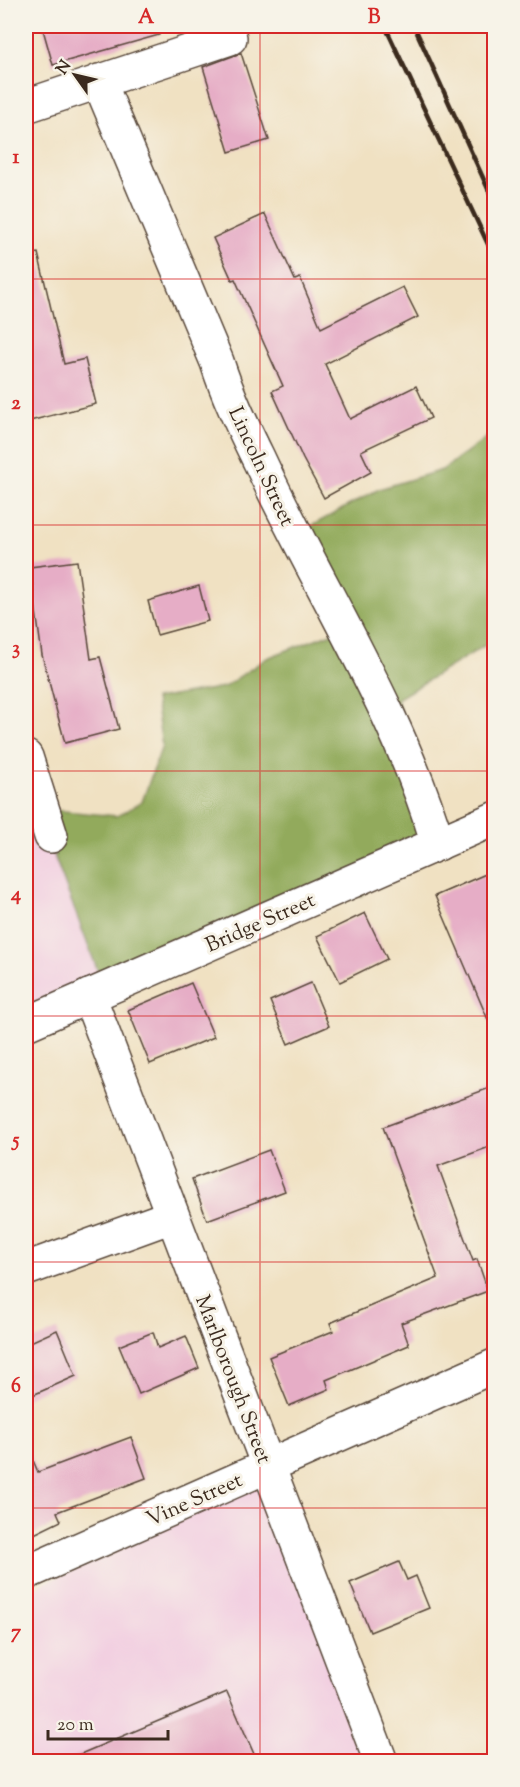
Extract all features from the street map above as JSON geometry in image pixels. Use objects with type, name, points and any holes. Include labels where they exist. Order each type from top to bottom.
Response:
[{"type":"street","points":[[26,106],[230,38]]},
{"type":"street","name":"Lincoln Street","points":[[99,81],[217,362],[226,392],[290,526],[362,662],[401,744],[426,803],[438,844]]},
{"type":"street","points":[[26,757],[51,836]]},
{"type":"street","name":"Bridge Street","points":[[26,1024],[495,819]]},
{"type":"street","name":"Marlborough Street","points":[[89,996],[381,1761]]},
{"type":"street","points":[[26,1269],[172,1216]]},
{"type":"street","name":"Vine Street","points":[[26,1573],[495,1366]]},
{"type":"shaded area","points":[[26,763],[43,809],[55,858],[108,998],[26,1035]]},
{"type":"shaded area","points":[[274,1481],[388,1761],[26,1761],[26,1592],[254,1486]]},
{"type":"green space","points":[[494,432],[494,643],[487,644],[397,699],[433,838],[361,896],[354,894],[108,998],[55,858],[43,809],[117,816],[142,802],[162,746],[155,699],[224,687],[267,658],[339,630],[300,532],[379,489],[442,470]]},
{"type":"building","points":[[42,26],[157,26],[159,35],[53,65]]},
{"type":"building","points":[[241,53],[269,140],[229,152],[203,67]]},
{"type":"building","points":[[265,214],[295,280],[300,278],[321,328],[403,287],[418,317],[325,364],[350,419],[416,386],[431,418],[361,451],[371,472],[324,498],[303,459],[272,391],[283,386],[235,279],[232,280],[213,238]]},
{"type":"building","points":[[38,253],[64,364],[85,359],[96,404],[26,422],[26,255]]},
{"type":"building","points":[[77,561],[91,659],[100,657],[119,729],[65,743],[42,655],[30,567]]},
{"type":"building","points":[[199,586],[208,621],[157,635],[148,601]]},
{"type":"building","points":[[495,870],[495,1036],[435,896]]},
{"type":"building","points":[[365,913],[387,959],[340,982],[317,936]]},
{"type":"building","points":[[191,983],[214,1037],[150,1064],[128,1010]]},
{"type":"building","points":[[311,983],[329,1026],[288,1044],[270,1001]]},
{"type":"building","points":[[495,1086],[495,1145],[438,1166],[473,1261],[477,1259],[488,1291],[401,1323],[409,1345],[326,1380],[329,1389],[289,1406],[269,1357],[333,1331],[330,1323],[438,1278],[383,1127]]},
{"type":"building","points":[[269,1150],[285,1191],[207,1220],[192,1179]]},
{"type":"building","points":[[57,1330],[76,1376],[26,1398],[26,1344]]},
{"type":"building","points":[[153,1332],[158,1348],[186,1336],[199,1368],[139,1394],[119,1346]]},
{"type":"building","points":[[131,1437],[146,1478],[57,1512],[61,1521],[26,1538],[26,1444],[38,1472]]},
{"type":"building","points":[[399,1562],[407,1580],[416,1576],[429,1608],[370,1632],[350,1583]]},
{"type":"building","points":[[227,1692],[257,1761],[64,1761]]},
{"type":"railway","points":[[385,26],[494,257]]},
{"type":"railway","points":[[414,26],[494,202]]}]
